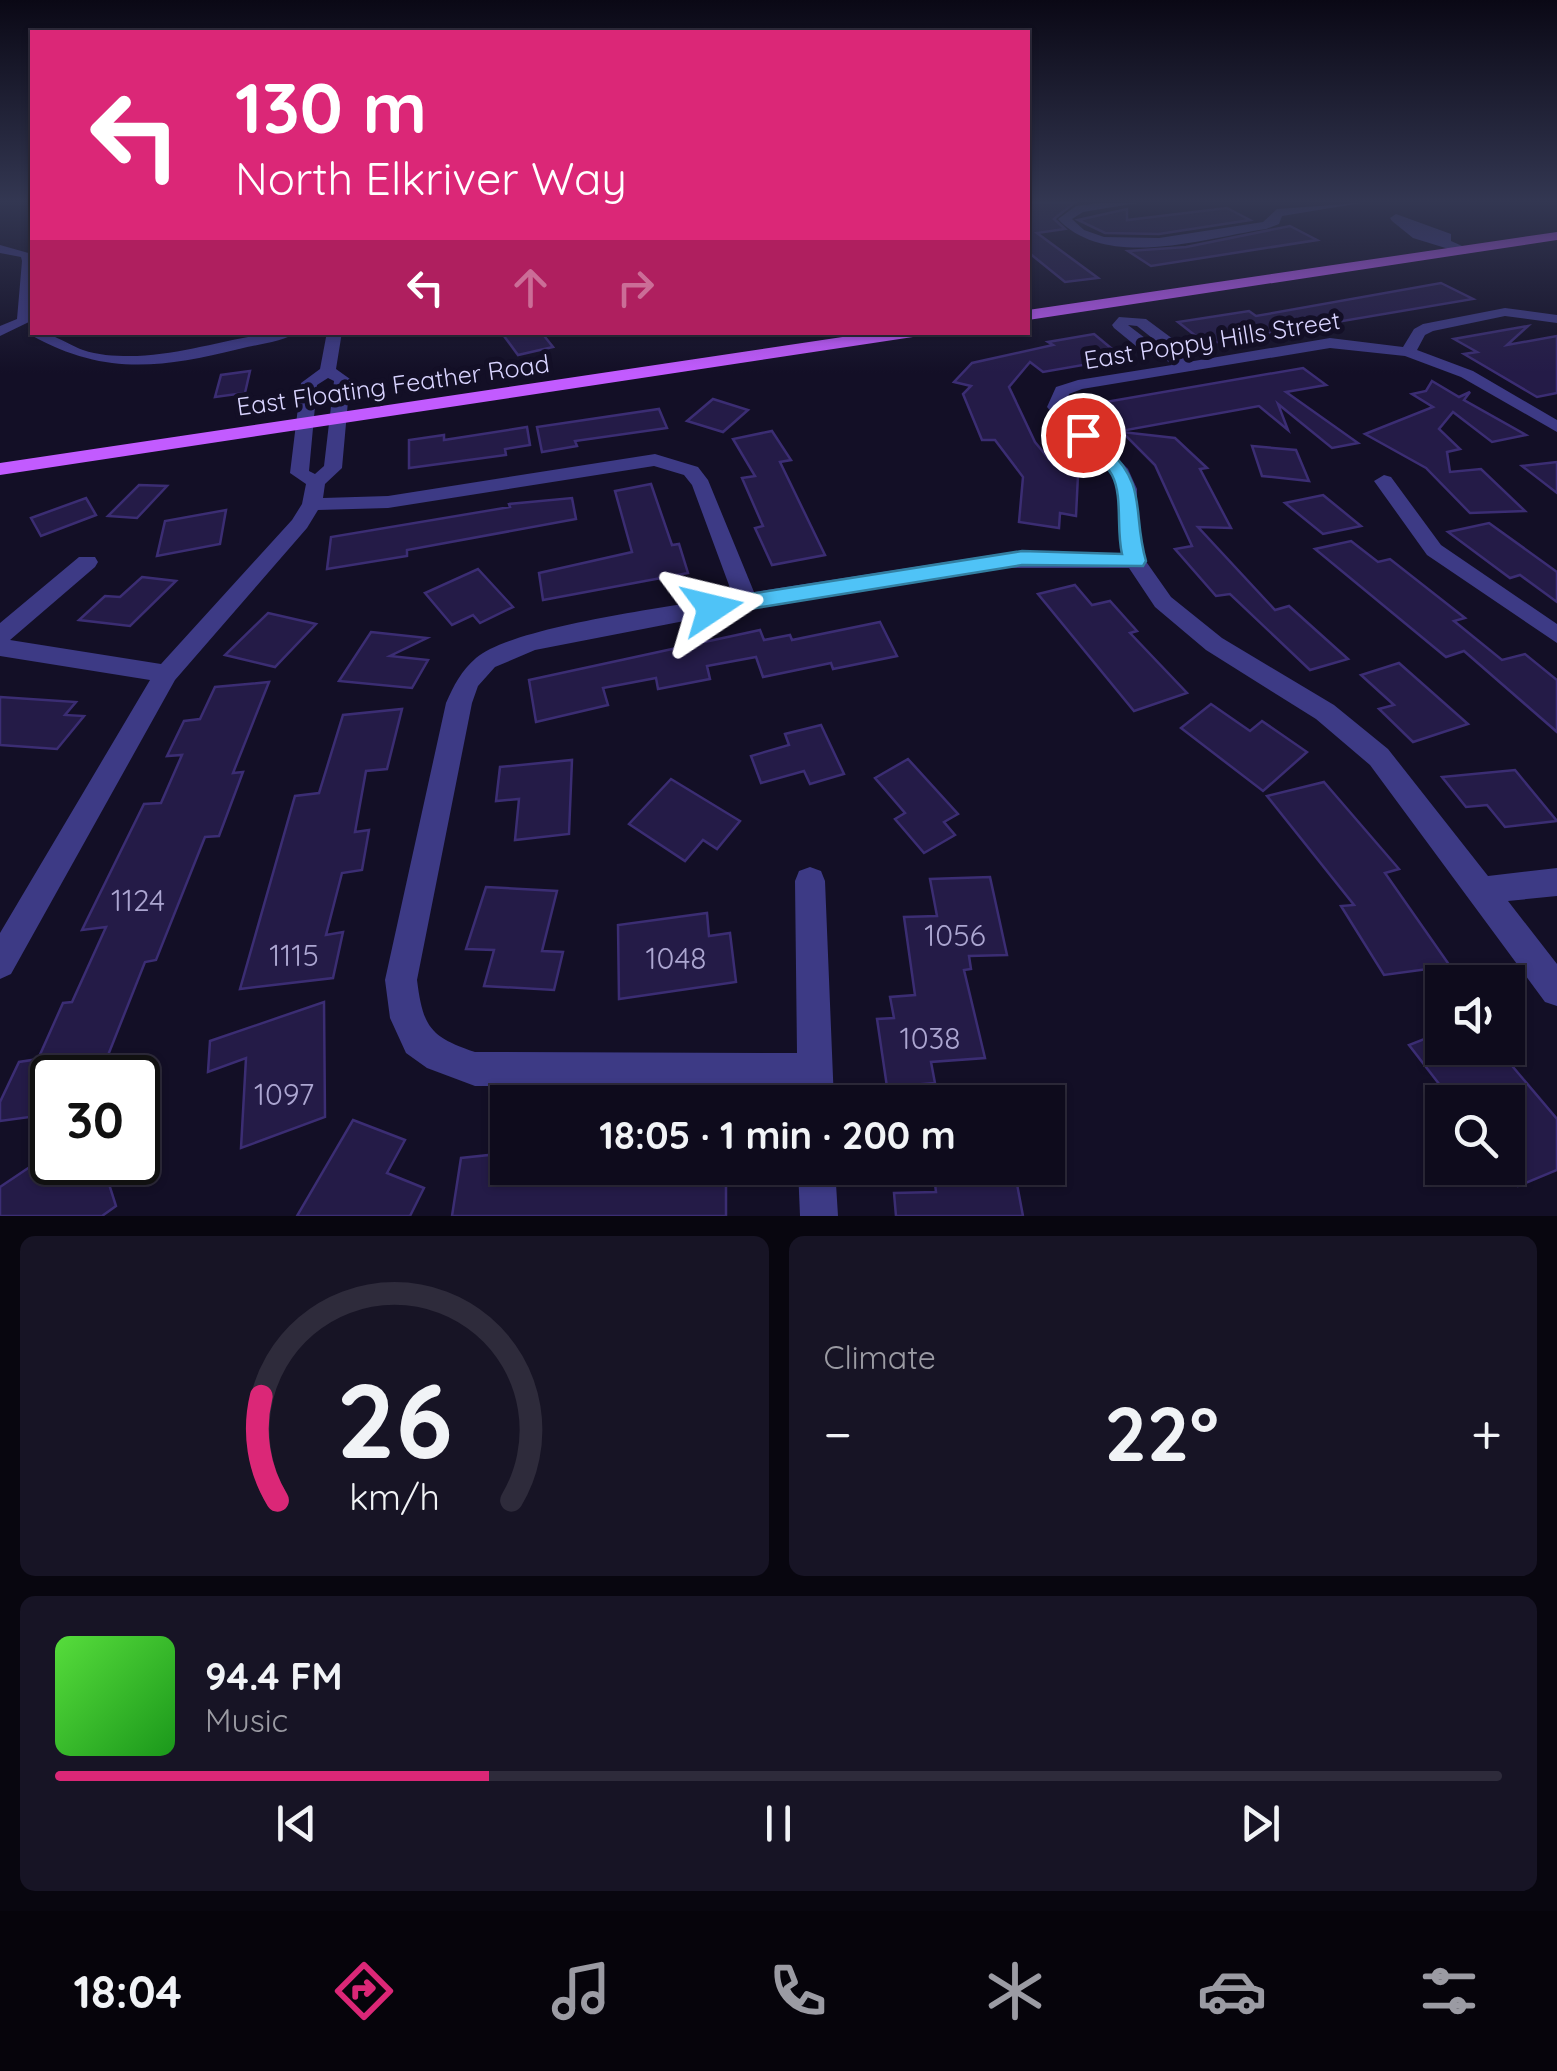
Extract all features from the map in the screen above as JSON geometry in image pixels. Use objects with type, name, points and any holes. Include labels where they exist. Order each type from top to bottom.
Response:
[{"type":"main road","points":[[1030,315],[1399,260]]},
{"type":"main road","name":"East Floating Feather Road","points":[[0,469],[893,335]]},
{"type":"street","points":[[29,260],[30,294]]},
{"type":"street","points":[[1103,304],[1124,320],[1141,322],[1175,348],[1170,356],[1186,368]]},
{"type":"street","points":[[1408,352],[1420,332],[1428,327],[1505,312],[1536,313],[1557,319]]},
{"type":"street","points":[[0,330],[30,328]]},
{"type":"street","points":[[44,335],[80,354],[125,361],[180,356],[278,335]]},
{"type":"street","points":[[334,335],[328,371],[309,383],[298,473],[314,493],[388,502],[633,461],[676,464],[691,471],[701,484],[746,601]]},
{"type":"street","name":"East Poppy Hills Street","points":[[1135,561],[1127,531],[1128,489],[1119,469],[1063,418],[1056,407],[1062,392],[1330,343],[1408,352],[1468,374],[1557,427]]},
{"type":"street","points":[[0,963],[166,674],[288,539],[333,468],[342,379],[328,371]]},
{"type":"street","points":[[1384,481],[1434,550],[1557,635]]},
{"type":"street","points":[[795,1085],[475,1069],[431,1054],[405,1022],[401,980],[459,703],[468,681],[487,661],[530,642],[746,601],[1010,559],[1135,561],[1163,602],[1187,623],[1356,734],[1379,757],[1557,990]]},
{"type":"street","points":[[0,636],[86,562]]},
{"type":"street","points":[[0,648],[166,674]]},
{"type":"street","points":[[810,881],[815,1085]]},
{"type":"street","points":[[1483,890],[1557,882]]},
{"type":"street","points":[[817,1185],[818,1216]]},
{"type":"building","points":[[1038,260],[1073,260],[1098,278],[1065,282]]},
{"type":"building","points":[[1141,260],[1191,260],[1151,266]]},
{"type":"building","points":[[1441,283],[1473,299],[1206,344],[1178,322],[1249,311],[1256,316]]},
{"type":"building","points":[[1528,326],[1507,345],[1557,336],[1557,393],[1537,397],[1464,354],[1477,352],[1454,339]]},
{"type":"building","points":[[1094,334],[1123,358],[1043,372],[1030,362],[1009,387],[1035,442],[1053,464],[1067,462],[1078,475],[1076,516],[1060,513],[1059,528],[1019,522],[1023,477],[995,440],[982,440],[963,394],[971,386],[954,382],[972,363]]},
{"type":"building","points":[[503,335],[543,335],[553,347],[518,355]]},
{"type":"building","points":[[1303,368],[1326,385],[1286,392],[1358,443],[1332,448],[1278,404],[1288,430],[1259,406],[1121,431],[1095,414],[1104,412],[1094,404]]},
{"type":"building","points":[[250,371],[245,393],[215,397],[221,375]]},
{"type":"building","points":[[1432,381],[1459,397],[1470,392],[1464,400],[1526,435],[1492,442],[1453,412],[1439,429],[1460,449],[1447,452],[1450,472],[1481,469],[1525,511],[1470,513],[1426,468],[1365,434],[1433,407],[1412,394],[1426,391]]},
{"type":"building","points":[[713,399],[748,410],[723,432],[687,421]]},
{"type":"building","points":[[659,409],[667,428],[575,441],[577,446],[542,452],[537,427]]},
{"type":"building","points":[[527,427],[530,445],[505,449],[506,455],[409,468],[409,440],[444,435],[444,440]]},
{"type":"building","points":[[772,431],[791,460],[780,462],[825,555],[772,565],[755,528],[763,526],[742,478],[755,476],[733,439]]},
{"type":"building","points":[[1122,432],[1175,438],[1207,468],[1200,469],[1231,528],[1198,527],[1275,610],[1289,606],[1348,659],[1310,670],[1230,594],[1216,596],[1175,549],[1192,546],[1155,465]]},
{"type":"building","points":[[1252,446],[1296,450],[1309,481],[1262,476]]},
{"type":"building","points":[[1557,462],[1557,493],[1522,466]]},
{"type":"building","points":[[651,484],[672,545],[679,544],[688,573],[543,600],[539,573],[632,552],[615,491]]},
{"type":"building","points":[[139,485],[167,486],[137,518],[108,516]]},
{"type":"building","points":[[1323,495],[1361,526],[1323,534],[1285,503]]},
{"type":"building","points":[[86,498],[96,515],[41,536],[31,518]]},
{"type":"building","points":[[572,498],[576,519],[407,550],[407,556],[327,569],[331,537],[510,507],[509,504]]},
{"type":"building","points":[[226,510],[220,544],[157,556],[165,521]]},
{"type":"building","points":[[1489,523],[1557,572],[1557,602],[1520,575],[1510,578],[1448,532]]},
{"type":"building","points":[[1351,541],[1378,562],[1390,559],[1465,618],[1454,621],[1502,660],[1525,654],[1557,680],[1557,732],[1464,651],[1446,657],[1315,549]]},
{"type":"building","points":[[478,569],[513,607],[480,623],[473,615],[452,625],[425,593]]},
{"type":"building","points":[[142,577],[176,581],[130,626],[79,620],[105,596],[120,597]]},
{"type":"building","points":[[1075,585],[1092,605],[1110,601],[1137,631],[1130,633],[1187,693],[1134,711],[1038,594]]},
{"type":"building","points":[[268,613],[316,624],[275,667],[225,655]]},
{"type":"building","points":[[880,622],[897,656],[833,669],[831,663],[763,677],[756,657],[707,666],[710,679],[658,689],[656,678],[603,688],[608,705],[536,722],[529,680],[760,630],[764,640],[790,635],[792,640]]},
{"type":"building","points":[[371,632],[427,638],[390,656],[428,660],[412,688],[339,681]]},
{"type":"building","points":[[1399,663],[1468,724],[1413,742],[1379,709],[1394,705],[1361,675]]},
{"type":"building","points":[[269,682],[233,773],[243,772],[219,836],[205,837],[156,960],[145,962],[108,1055],[40,1055],[63,1003],[72,1002],[106,927],[82,930],[144,804],[161,803],[182,755],[167,756],[184,721],[200,719],[215,687]]},
{"type":"building","points":[[0,697],[76,702],[65,715],[84,716],[57,749],[0,745]]},
{"type":"building","points":[[1211,704],[1250,731],[1262,721],[1307,752],[1263,791],[1181,728]]},
{"type":"building","points":[[402,709],[387,769],[366,771],[355,832],[369,830],[362,870],[342,873],[326,935],[343,932],[333,978],[240,989],[295,796],[319,793],[343,715]]},
{"type":"building","points":[[821,725],[844,774],[810,784],[804,771],[761,783],[751,756],[789,745],[785,734]]},
{"type":"building","points":[[908,759],[958,814],[944,822],[955,835],[924,853],[895,819],[905,813],[875,778]]},
{"type":"building","points":[[572,760],[569,834],[515,840],[519,799],[496,801],[500,767]]},
{"type":"building","points":[[1515,770],[1557,821],[1505,827],[1487,805],[1466,807],[1442,777]]},
{"type":"building","points":[[671,779],[740,821],[717,849],[703,840],[685,861],[629,824]]},
{"type":"building","points":[[1324,782],[1399,869],[1385,873],[1449,965],[1425,965],[1425,969],[1384,975],[1341,906],[1354,905],[1267,796]]},
{"type":"building","points":[[990,877],[1007,955],[969,956],[971,969],[964,970],[985,1058],[931,1062],[935,1083],[887,1085],[877,1019],[894,1018],[890,997],[915,995],[904,917],[937,916],[930,879]]},
{"type":"building","points":[[486,887],[557,891],[542,951],[563,952],[554,990],[484,986],[494,950],[466,949]]},
{"type":"building","points":[[707,913],[709,936],[730,933],[736,982],[619,999],[618,925]]},
{"type":"building","points":[[324,1002],[325,1117],[241,1148],[246,1058],[208,1072],[210,1041]]},
{"type":"building","points":[[1425,1039],[1425,1065],[1511,1065],[1557,1119],[1557,1170],[1525,1183],[1525,1085],[1440,1085],[1409,1045]]},
{"type":"building","points":[[30,1060],[30,1117],[0,1121],[0,1102],[19,1062]]},
{"type":"building","points":[[353,1120],[405,1140],[387,1173],[424,1188],[410,1216],[297,1216]]},
{"type":"building","points":[[490,1155],[490,1185],[726,1185],[726,1216],[452,1216],[461,1158]]},
{"type":"building","points":[[30,1167],[30,1185],[109,1185],[116,1206],[102,1216],[0,1216],[0,1187]]},
{"type":"building","points":[[935,1185],[1017,1185],[1023,1216],[896,1216],[894,1193],[936,1192]]},
{"type":"route","points":[[712,608],[1022,558],[1135,561],[1127,531],[1128,489],[1119,469],[1083,435]]}]
